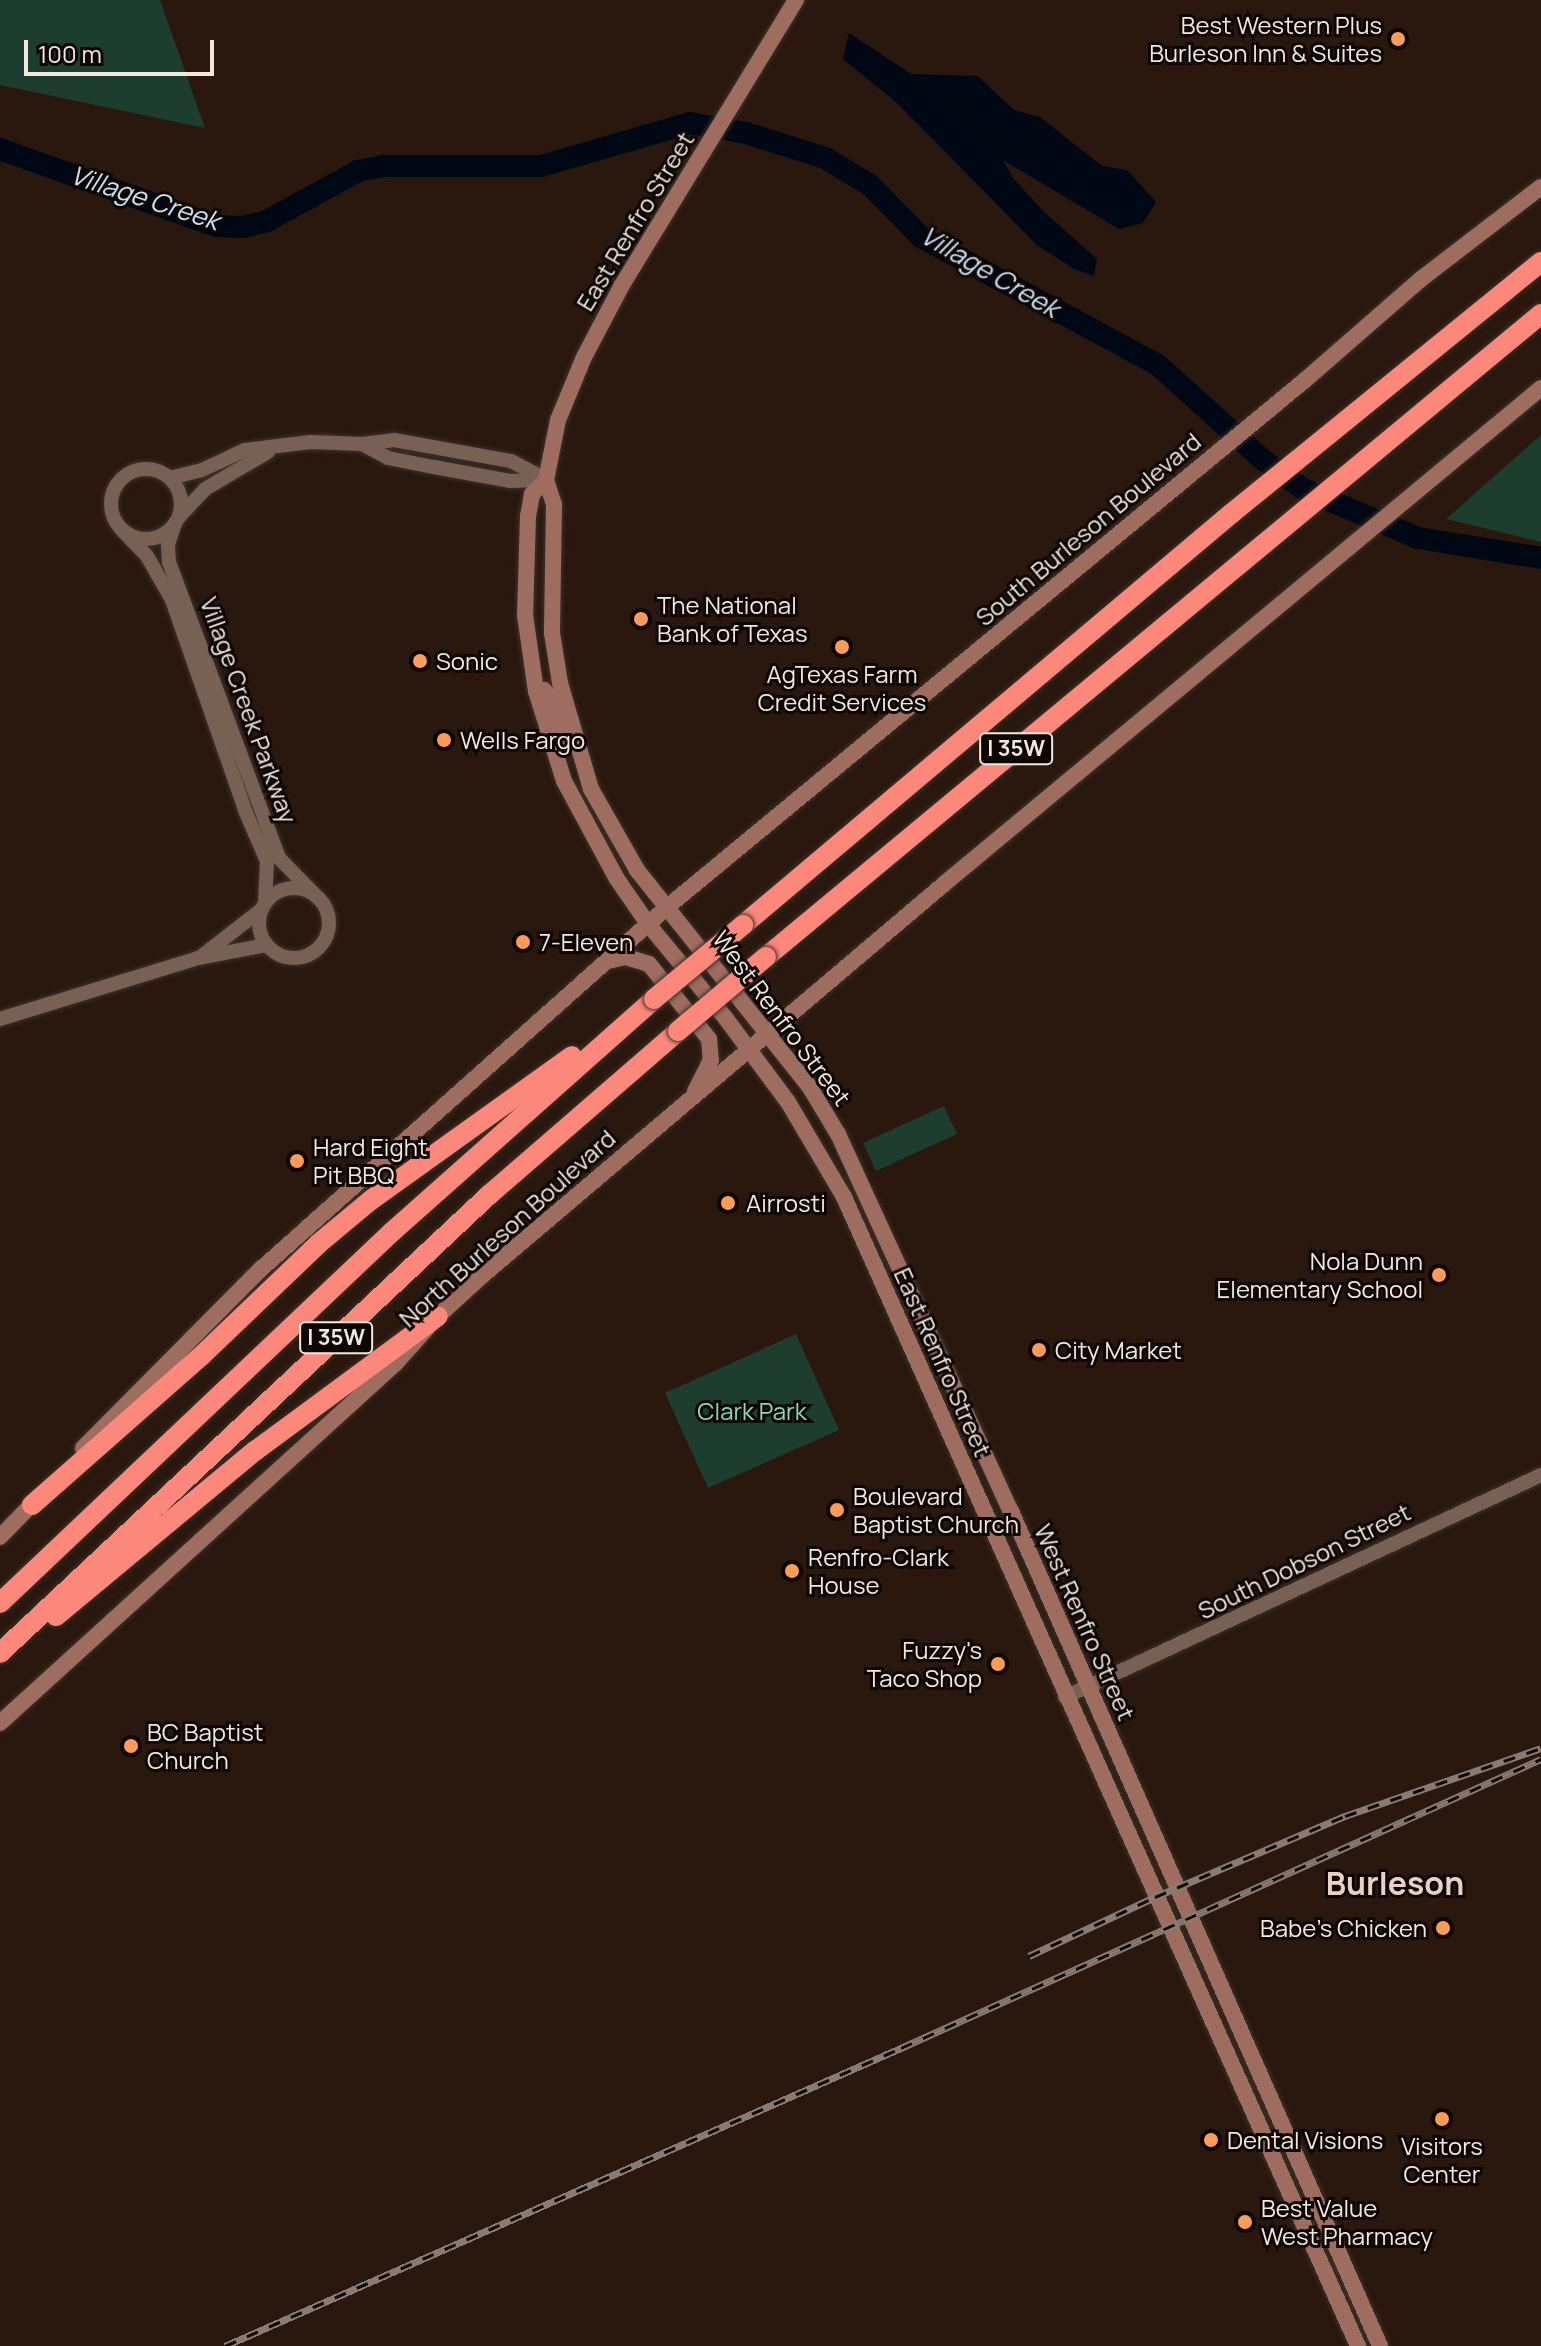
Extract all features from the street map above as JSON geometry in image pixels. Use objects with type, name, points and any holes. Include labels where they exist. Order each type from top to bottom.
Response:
[{"type":"highway","name":"I 35W","points":[[0,1603],[393,1231],[654,999],[1232,513],[1541,262]]},
{"type":"highway","name":"I 35W","points":[[0,1653],[489,1195],[766,957],[1541,314]]},
{"type":"highway","points":[[32,1505],[201,1356],[318,1244],[371,1200],[654,999]]},
{"type":"highway","points":[[0,1667],[255,1451],[438,1316]]},
{"type":"main road","name":"East Renfro Street","points":[[666,908],[637,870],[591,789],[560,683],[552,633],[554,504],[546,480],[558,420],[584,357],[622,285],[796,0]]},
{"type":"main road","name":"South Burleson Boulevard","points":[[666,908],[1304,381],[1421,279],[1541,187]]},
{"type":"main road","points":[[768,1034],[1541,388]]},
{"type":"main road","name":"East Renfro Street","points":[[546,480],[532,494],[528,516],[525,615],[536,691],[564,781],[606,860],[648,924]]},
{"type":"main road","points":[[536,691],[544,690],[550,697],[580,780],[591,789]]},
{"type":"main road","points":[[0,1537],[261,1269],[666,908]]},
{"type":"main road","name":"West Renfro Street","points":[[666,908],[809,1086],[838,1134],[1011,1511],[1380,2346]]},
{"type":"main road","name":"West Renfro Street","points":[[648,924],[749,1050]]},
{"type":"main road","points":[[608,961],[626,957],[649,964],[709,1039],[711,1060],[690,1099]]},
{"type":"main road","name":"North Burleson Boulevard","points":[[0,1723],[396,1363],[438,1316],[768,1034]]},
{"type":"main road","name":"East Renfro Street","points":[[749,1050],[810,1134],[844,1197],[1065,1697],[1358,2346]]},
{"type":"street","points":[[279,446],[205,489],[176,521],[152,539],[141,539],[121,529],[111,508],[116,484],[125,475],[148,469],[170,478],[202,470],[245,450],[311,442],[362,444],[394,440],[511,461],[546,480]]},
{"type":"street","name":"Village Creek Parkway","points":[[170,478],[180,498],[168,545],[169,562],[279,858],[318,898]]},
{"type":"street","name":"Village Creek Parkway","points":[[121,529],[147,556],[172,600],[246,813],[267,861],[264,906],[259,927],[266,945]]},
{"type":"street","points":[[0,1019],[198,958],[266,945],[285,957],[297,958],[317,949],[328,929],[328,918],[318,898],[309,892],[287,889],[277,893],[198,958]]},
{"type":"street","name":"South Dobson Street","points":[[1065,1697],[1541,1475]]},
{"type":"green space","points":[[0,0],[160,0],[205,128],[0,85]]},
{"type":"green space","points":[[1541,435],[1541,542],[1446,519]]},
{"type":"green space","points":[[944,1106],[957,1134],[876,1171],[863,1143]]},
{"type":"green space","name":"Clark Park","points":[[796,1334],[839,1430],[708,1488],[665,1393]]},
{"type":"shaded area","points":[[849,33],[911,74],[978,76],[1014,110],[1040,117],[1102,166],[1127,170],[1156,202],[1143,223],[1119,229],[1003,160],[1013,178],[1043,211],[1097,259],[1094,276],[1074,269],[1037,245],[896,102],[843,59]]},
{"type":"waterway","name":"Village Creek","points":[[0,149],[216,226],[243,227],[267,221],[358,171],[384,166],[541,166],[690,123],[746,133],[825,158],[870,185],[921,237],[1158,365],[1262,459],[1303,489],[1418,538],[1541,558]]},
{"type":"railway","points":[[1029,1956],[1155,1897],[1345,1816],[1541,1748]]},
{"type":"railway","points":[[225,2346],[901,2048],[1541,1759]]},
{"type":"place","name":"Best Western Plus Burleson Inn & Suites","points":[[1398,39]]},
{"type":"place","name":"The National Bank of Texas","points":[[641,619]]},
{"type":"place","name":"AgTexas Farm Credit Services","points":[[842,647]]},
{"type":"place","name":"Sonic","points":[[420,661]]},
{"type":"place","name":"Wells Fargo","points":[[444,740]]},
{"type":"place","name":"7-Eleven","points":[[523,942]]},
{"type":"place","name":"Hard Eight Pit BBQ","points":[[297,1161]]},
{"type":"place","name":"Airrosti","points":[[728,1203]]},
{"type":"place","name":"Nola Dunn Elementary School","points":[[1439,1275]]},
{"type":"place","name":"City Market","points":[[1039,1350]]},
{"type":"place","name":"Boulevard Baptist Church","points":[[837,1510]]},
{"type":"place","name":"Renfro-Clark House","points":[[792,1571]]},
{"type":"place","name":"Fuzzy's Taco Shop","points":[[998,1664]]},
{"type":"place","name":"BC Baptist Church","points":[[131,1746]]},
{"type":"place","name":"Babe's Chicken","points":[[1443,1928]]},
{"type":"place","name":"Visitors Center","points":[[1442,2119]]},
{"type":"place","name":"Dental Visions","points":[[1211,2140]]},
{"type":"place","name":"Best Value West Pharmacy","points":[[1245,2222]]},
{"type":"district","name":"Burleson","points":[[1395,1883]]}]
